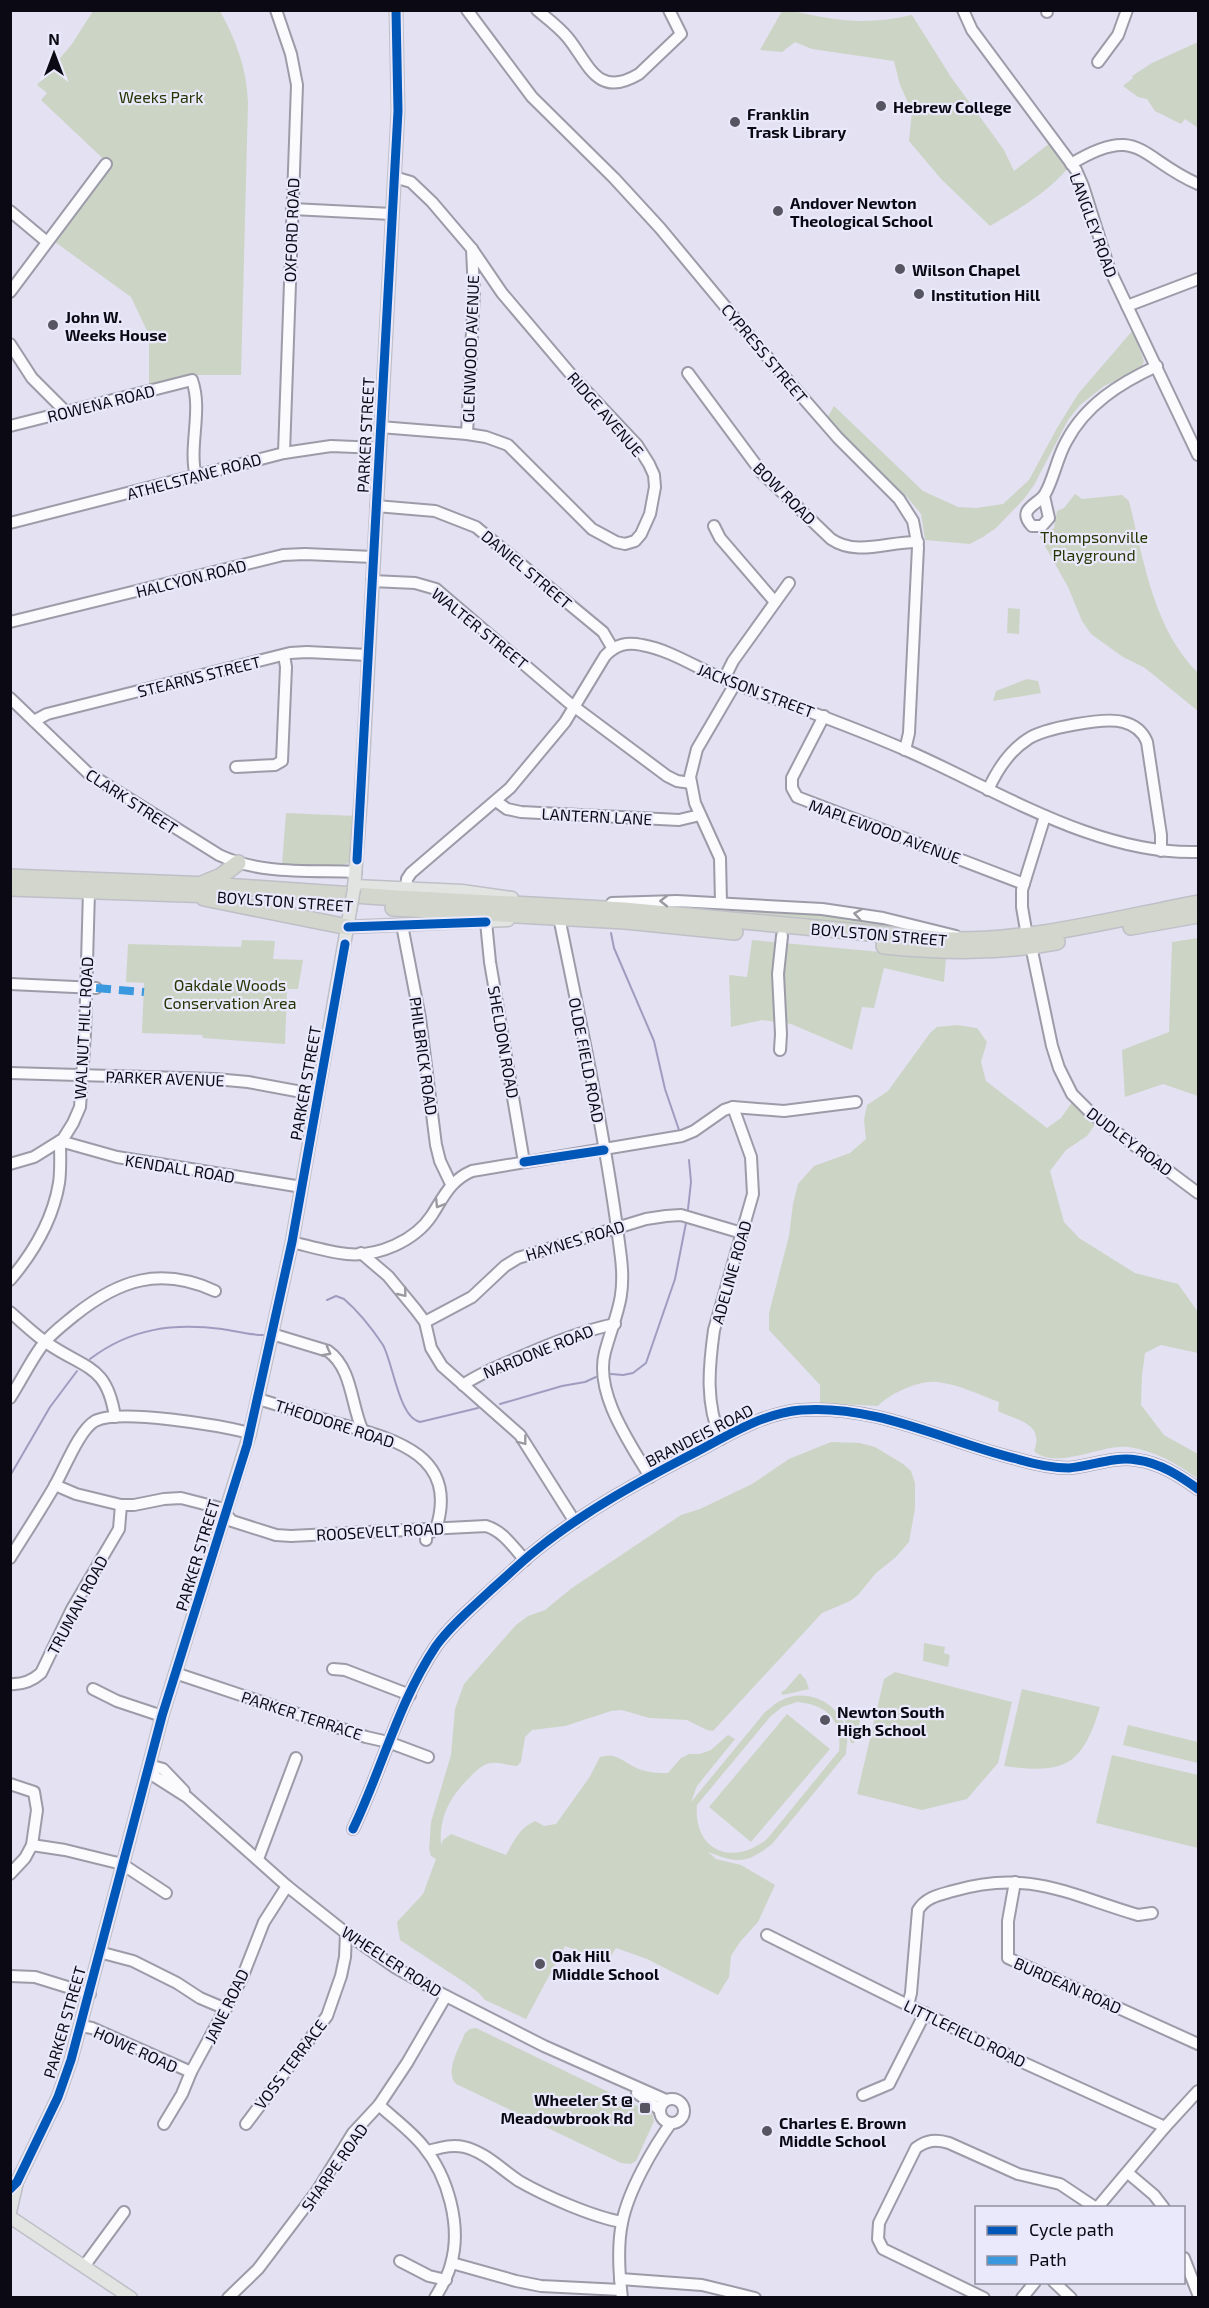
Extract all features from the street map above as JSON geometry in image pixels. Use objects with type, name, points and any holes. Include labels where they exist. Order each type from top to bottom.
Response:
[{"type":"highway","points":[[201,884],[221,876],[238,863]]},
{"type":"highway","name":"BOYLSTON STREET","points":[[10,877],[201,884],[918,939],[1029,941],[1198,915]]},
{"type":"highway","name":"BOYLSTON STREET","points":[[10,888],[184,894],[425,911],[562,910],[932,951],[984,951],[1198,903]]},
{"type":"highway","points":[[184,894],[348,927]]},
{"type":"main road","name":"PARKER STREET","points":[[10,2212],[14,2185],[58,2097],[81,2026],[162,1716],[250,1433],[292,1242],[348,927],[356,872],[394,177],[398,93],[396,10]]},
{"type":"main road","name":"BOYLSTON STREET","points":[[354,888],[462,891],[562,910]]},
{"type":"main road","name":"BOYLSTON STREET","points":[[348,927],[486,922],[562,910]]},
{"type":"main road","points":[[10,2217],[85,2265],[131,2298]]},
{"type":"street","name":"OXFORD ROAD","points":[[276,10],[291,54],[297,85],[284,453]]},
{"type":"street","name":"CYPRESS STREET","points":[[467,10],[532,97],[608,172],[660,228],[838,438],[896,495],[913,521],[918,542],[909,733],[905,750]]},
{"type":"street","points":[[537,10],[567,37],[593,74],[607,81],[625,80],[639,75],[681,34],[669,10]]},
{"type":"street","name":"LANGLEY ROAD","points":[[963,10],[972,30],[1071,164],[1083,186],[1106,261],[1198,455]]},
{"type":"street","points":[[1098,62],[1118,35],[1127,10]]},
{"type":"street","points":[[1071,164],[1103,147],[1126,144],[1143,150],[1184,177],[1198,183]]},
{"type":"street","points":[[10,292],[106,164]]},
{"type":"street","name":"RIDGE AVENUE","points":[[394,177],[411,182],[472,249],[502,293],[574,378],[637,445],[650,464],[655,487],[650,514],[641,534],[635,541],[625,544],[604,537],[592,529],[508,445],[486,437],[467,434]]},
{"type":"street","points":[[292,209],[392,214]]},
{"type":"street","points":[[10,211],[47,242]]},
{"type":"street","name":"GLENWOOD AVENUE","points":[[380,427],[467,434],[474,291],[472,249]]},
{"type":"street","points":[[1127,306],[1198,279]]},
{"type":"street","points":[[10,344],[32,378],[66,412]]},
{"type":"street","points":[[1044,496],[1065,443],[1081,419],[1120,384],[1157,366]]},
{"type":"street","name":"BOW ROAD","points":[[688,373],[762,473],[831,539],[852,548],[918,542]]},
{"type":"street","name":"ROWENA ROAD","points":[[10,426],[192,380],[196,396],[195,477]]},
{"type":"street","name":"ATHELSTANE ROAD","points":[[10,523],[284,453],[332,446],[379,448]]},
{"type":"street","name":"DANIEL STREET","points":[[376,506],[435,511],[476,527],[603,632],[632,644]]},
{"type":"street","points":[[714,526],[720,538],[776,602]]},
{"type":"street","name":"HALCYON ROAD","points":[[10,622],[283,555],[373,557]]},
{"type":"street","name":"WALTER STREET","points":[[372,581],[415,583],[436,589],[575,708],[667,776],[677,781],[690,783]]},
{"type":"street","points":[[724,679],[733,661],[789,583]]},
{"type":"street","name":"DANIEL STREET","points":[[603,632],[613,649]]},
{"type":"street","name":"JACKSON STREET","points":[[613,649],[623,644],[654,648],[735,684],[824,716],[905,750],[1045,816],[1123,843],[1161,851],[1198,852]]},
{"type":"street","points":[[406,889],[407,879],[411,873],[496,801],[554,737],[575,708],[602,662],[613,649]]},
{"type":"street","name":"STEARNS STREET","points":[[34,721],[47,714],[284,655],[307,652],[368,655]]},
{"type":"street","points":[[236,767],[272,765],[282,761],[286,667],[284,655]]},
{"type":"street","points":[[721,903],[722,871],[718,852],[700,815],[690,783],[697,749],[735,684]]},
{"type":"street","name":"CLARK STREET","points":[[10,698],[75,762],[99,781],[202,846],[238,863]]},
{"type":"street","name":"MAPLEWOOD AVENUE","points":[[824,716],[792,778],[792,788],[797,797],[1024,884]]},
{"type":"street","points":[[988,790],[1007,758],[1035,734],[1060,727],[1111,721],[1124,722],[1140,731],[1149,747],[1161,835],[1161,851]]},
{"type":"street","name":"LANTERN LANE","points":[[496,801],[507,809],[521,812],[679,820],[700,815]]},
{"type":"street","name":"DUDLEY ROAD","points":[[1045,816],[1024,884],[1022,907],[1052,1046],[1061,1074],[1072,1094],[1091,1113],[1198,1193]]},
{"type":"street","name":"BOYLSTON STREET","points":[[238,863],[266,868],[356,872]]},
{"type":"street","name":"WALNUT HILL ROAD","points":[[10,1164],[34,1157],[60,1141],[73,1123],[80,1107],[91,987],[89,891]]},
{"type":"street","points":[[562,910],[656,901],[791,906],[848,912],[977,940]]},
{"type":"street","name":"OLDE FIELD ROAD","points":[[562,910],[623,1274],[622,1296],[605,1352],[604,1384],[612,1407],[650,1477]]},
{"type":"street","name":"SHELDON ROAD","points":[[486,922],[490,962],[524,1162]]},
{"type":"street","name":"PHILBRICK ROAD","points":[[402,925],[420,1018],[436,1145],[440,1161],[451,1184]]},
{"type":"street","points":[[780,1050],[778,974],[782,936]]},
{"type":"street","points":[[10,984],[91,987]]},
{"type":"street","name":"PARKER AVENUE","points":[[10,1072],[215,1079],[248,1082],[318,1095]]},
{"type":"street","points":[[292,1242],[347,1254],[361,1253],[396,1244],[419,1231],[431,1217],[451,1184],[472,1171],[682,1136],[694,1131],[724,1110],[733,1107],[784,1111],[856,1102]]},
{"type":"street","name":"ADELINE ROAD","points":[[721,1439],[712,1411],[710,1366],[714,1330],[753,1194],[753,1168],[744,1134],[733,1107]]},
{"type":"street","points":[[10,1280],[35,1246],[54,1202],[59,1183],[60,1141]]},
{"type":"street","name":"KENDALL ROAD","points":[[60,1141],[117,1157],[302,1187]]},
{"type":"street","name":"HAYNES ROAD","points":[[425,1322],[472,1297],[505,1266],[518,1258],[646,1219],[681,1215],[742,1233]]},
{"type":"street","points":[[361,1253],[388,1276],[425,1322],[436,1359],[520,1435],[575,1522]]},
{"type":"street","points":[[10,1398],[46,1342],[89,1304],[110,1291],[135,1281],[169,1279],[197,1284],[215,1291]]},
{"type":"street","points":[[10,1312],[46,1342],[82,1362],[101,1378],[108,1387],[115,1417]]},
{"type":"street","name":"NARDONE ROAD","points":[[463,1385],[475,1376],[551,1343],[615,1324]]},
{"type":"street","points":[[272,1334],[328,1351],[336,1356],[347,1379],[362,1429]]},
{"type":"street","name":"THEODORE ROAD","points":[[258,1399],[362,1429],[409,1448],[421,1456],[432,1468],[440,1488],[440,1512],[436,1529]]},
{"type":"street","name":"BRANDEIS ROAD","points":[[353,1829],[367,1801],[388,1742],[436,1646],[473,1606],[525,1560],[596,1508],[721,1439],[779,1413],[802,1410],[855,1413],[901,1423],[971,1446],[1049,1467],[1070,1468],[1121,1459],[1153,1463],[1178,1475],[1198,1490]]},
{"type":"street","points":[[10,1558],[82,1436],[96,1421],[115,1417],[191,1421],[220,1425],[250,1433]]},
{"type":"street","name":"ROOSEVELT ROAD","points":[[55,1485],[76,1494],[121,1505],[134,1506],[164,1499],[181,1498],[220,1508],[232,1521],[276,1535],[486,1526],[495,1528],[503,1534],[525,1560]]},
{"type":"street","name":"TRUMAN ROAD","points":[[10,1684],[23,1684],[33,1680],[41,1673],[72,1609],[119,1529],[121,1505]]},
{"type":"street","points":[[426,1540],[426,1535],[436,1529]]},
{"type":"street","points":[[333,1669],[345,1670],[410,1695]]},
{"type":"street","name":"PARKER TERRACE","points":[[175,1673],[428,1757]]},
{"type":"street","points":[[93,1689],[117,1701],[162,1716]]},
{"type":"street","points":[[258,1859],[296,1758]]},
{"type":"street","name":"WHEELER ROAD","points":[[149,1765],[163,1769],[179,1784],[187,1797],[287,1886],[346,1933],[396,1968],[544,2046],[625,2083],[665,2113],[659,2127],[658,2139],[635,2186],[622,2223]]},
{"type":"street","points":[[10,1784],[34,1791],[37,1810],[32,1845],[21,1863],[10,1874]]},
{"type":"street","points":[[32,1845],[65,1850],[122,1864],[166,1893]]},
{"type":"street","points":[[908,2005],[918,1910],[922,1903],[933,1897],[969,1886],[1015,1882],[1049,1886],[1138,1915],[1152,1913]]},
{"type":"street","name":"BURDEAN ROAD","points":[[1015,1882],[1008,1921],[1008,1958],[1198,2044]]},
{"type":"street","name":"JANE ROAD","points":[[164,2124],[242,1978],[264,1922],[287,1886]]},
{"type":"street","name":"VOSS TERRACE","points":[[246,2124],[327,2016],[341,1976],[346,1933]]},
{"type":"street","name":"LITTLEFIELD ROAD","points":[[767,1935],[1022,2062],[1165,2127]]},
{"type":"street","points":[[99,1952],[132,1961],[177,1983],[200,1998],[226,2009]]},
{"type":"street","points":[[10,1976],[35,1977],[90,1994]]},
{"type":"street","name":"SHARPE ROAD","points":[[228,2298],[258,2269],[286,2234],[317,2191],[353,2133],[378,2105],[407,2063],[446,1996]]},
{"type":"street","points":[[863,2096],[883,2088],[894,2078],[925,2013]]},
{"type":"street","name":"HOWE ROAD","points":[[81,2026],[92,2028],[191,2072]]},
{"type":"street","points":[[1099,2206],[1198,2091]]},
{"type":"street","points":[[378,2105],[428,2151],[439,2168],[451,2208],[454,2227],[452,2263],[446,2280],[435,2298]]},
{"type":"street","points":[[984,2298],[894,2256],[883,2249],[878,2239],[879,2223],[916,2148],[923,2143],[938,2139],[1018,2174],[1060,2184],[1094,2206]]},
{"type":"street","points":[[428,2151],[446,2145],[462,2146],[473,2150],[527,2185],[583,2210],[622,2223],[619,2252],[621,2289]]},
{"type":"street","points":[[1128,2173],[1154,2195],[1162,2206]]},
{"type":"street","points":[[85,2265],[124,2212]]},
{"type":"street","points":[[400,2261],[429,2276],[446,2280]]},
{"type":"street","points":[[1185,2261],[1198,2294]]},
{"type":"street","points":[[452,2263],[516,2282],[541,2286],[621,2289],[702,2285],[755,2298]]},
{"type":"street","points":[[1022,2298],[1034,2284]]},
{"type":"street","points":[[1055,2284],[1071,2298]]},
{"type":"green space","name":"Weeks Park","points":[[93,11],[220,11],[236,44],[243,67],[248,103],[241,375],[189,375],[149,385],[149,335],[131,297],[55,242],[112,167],[41,100],[47,93],[37,85],[72,44]]},
{"type":"green space","points":[[782,11],[856,21],[912,15],[951,77],[1004,150],[1014,171],[1050,143],[1067,169],[1041,194],[990,226],[942,180],[909,141],[912,111],[900,85],[894,61],[812,49],[795,42],[782,52],[760,50]]},
{"type":"green space","points":[[1198,42],[1198,128],[1185,119],[1181,124],[1155,111],[1147,99],[1138,97],[1123,86],[1133,78],[1132,76],[1152,63]]},
{"type":"green space","points":[[1133,330],[1144,361],[1141,369],[1104,386],[1080,405],[1068,420],[1034,485],[1024,499],[996,528],[970,544],[925,540],[921,514],[908,498],[827,418],[834,406],[923,491],[958,507],[976,508],[1003,504],[1029,480],[1078,394]]},
{"type":"green space","name":"Thompsonville Playground","points":[[1075,494],[1082,499],[1122,495],[1129,501],[1152,593],[1160,615],[1170,636],[1198,673],[1198,711],[1145,668],[1123,657],[1091,634],[1082,621],[1068,587],[1040,537],[1054,528],[1057,511],[1064,508]]},
{"type":"green space","points":[[1008,608],[1020,609],[1019,634],[1007,633]]},
{"type":"green space","points":[[1027,679],[1038,681],[1041,693],[993,701],[996,691]]},
{"type":"green space","points":[[286,813],[356,816],[348,863],[338,867],[282,865]]},
{"type":"green space","points":[[667,904],[834,914],[917,931],[666,908]]},
{"type":"green space","points":[[1198,938],[1198,1096],[1163,1084],[1125,1097],[1122,1050],[1169,1032],[1172,942]]},
{"type":"green space","name":"Oakdale Woods Conservation Area","points":[[242,940],[275,941],[273,959],[303,960],[298,989],[287,989],[285,1044],[203,1038],[202,1035],[142,1033],[144,983],[126,982],[128,944],[241,947]]},
{"type":"green space","points":[[752,940],[946,958],[944,982],[884,968],[874,1008],[862,1007],[852,1050],[791,1024],[762,1020],[731,1027],[729,975],[747,977]]},
{"type":"green space","points":[[957,1025],[977,1028],[987,1042],[981,1062],[986,1081],[1047,1128],[1061,1118],[1073,1101],[1096,1123],[1087,1136],[1066,1150],[1050,1171],[1064,1222],[1079,1238],[1135,1273],[1178,1284],[1198,1312],[1198,1353],[1161,1345],[1145,1353],[1141,1405],[1164,1435],[1198,1454],[1198,1479],[1165,1458],[1148,1451],[1128,1447],[1105,1449],[1066,1458],[1043,1456],[1034,1451],[1036,1434],[1032,1428],[998,1411],[999,1402],[945,1383],[930,1382],[913,1386],[883,1401],[878,1406],[820,1403],[820,1385],[769,1330],[769,1313],[789,1236],[798,1184],[814,1166],[850,1153],[866,1139],[864,1120],[867,1105],[888,1091],[930,1033],[937,1027]]},
{"type":"green space","points":[[831,1442],[860,1443],[875,1447],[903,1464],[911,1471],[915,1483],[915,1509],[909,1542],[896,1557],[876,1573],[858,1595],[822,1613],[713,1731],[687,1720],[649,1718],[622,1710],[611,1711],[565,1726],[532,1730],[525,1737],[521,1762],[517,1766],[489,1763],[480,1768],[462,1785],[451,1800],[442,1825],[441,1845],[443,1840],[451,1834],[506,1855],[517,1835],[529,1824],[535,1821],[544,1826],[556,1824],[589,1778],[600,1757],[612,1756],[643,1770],[668,1773],[681,1758],[689,1754],[700,1754],[711,1750],[728,1735],[735,1739],[697,1786],[691,1802],[765,1712],[774,1705],[790,1697],[801,1696],[822,1701],[839,1714],[844,1724],[847,1737],[846,1754],[772,1844],[763,1851],[741,1860],[708,1852],[716,1859],[741,1865],[775,1885],[758,1922],[731,1956],[729,1977],[718,1995],[647,1959],[616,1948],[607,1962],[565,1946],[526,2019],[485,2000],[464,1982],[400,1940],[397,1922],[423,1894],[436,1859],[431,1856],[429,1849],[431,1822],[451,1755],[455,1709],[464,1684],[516,1625],[528,1616],[545,1610],[572,1588],[681,1515],[700,1509],[752,1484],[789,1459]],"holes":[[[797,1702],[808,1704],[831,1716],[838,1731],[839,1751],[767,1839],[741,1852],[729,1853],[718,1850],[701,1834],[697,1821],[697,1805],[770,1717],[782,1707]]]},
{"type":"green space","points":[[924,1643],[945,1647],[944,1653],[950,1655],[948,1667],[923,1661]]},
{"type":"green space","points":[[895,1672],[1012,1702],[998,1763],[967,1799],[922,1810],[857,1794],[884,1679]]},
{"type":"green space","points":[[800,1673],[809,1689],[783,1695],[781,1692]]},
{"type":"green space","points":[[1022,1689],[1100,1707],[1086,1743],[1068,1762],[1042,1769],[1004,1766]]},
{"type":"green space","points":[[787,1714],[830,1749],[751,1842],[709,1807]]},
{"type":"green space","points":[[844,1717],[861,1717],[854,1743],[851,1743]]},
{"type":"green space","points":[[1128,1725],[1198,1742],[1198,1763],[1123,1745]]},
{"type":"green space","points":[[1112,1755],[1198,1775],[1198,1848],[1096,1823]]},
{"type":"green space","points":[[476,2028],[652,2113],[654,2121],[636,2161],[631,2164],[621,2163],[456,2084],[452,2073],[454,2059],[465,2033]]},
{"type":"waterway","points":[[611,933],[614,948],[654,1041],[665,1089],[679,1130]]},
{"type":"waterway","points":[[688,1209],[691,1182],[689,1160]]},
{"type":"waterway","points":[[611,1374],[633,1373],[646,1363],[675,1279],[686,1223]]},
{"type":"waterway","points":[[327,1300],[336,1296],[344,1299],[375,1333],[387,1353],[402,1401],[413,1418],[420,1422],[478,1408]]},
{"type":"waterway","points":[[90,1359],[121,1340],[153,1330],[204,1327],[263,1335]]},
{"type":"waterway","points":[[10,1476],[50,1407],[77,1371]]},
{"type":"waterway","points":[[500,1404],[562,1386],[585,1382],[596,1377]]},
{"type":"marked path","points":[[96,988],[144,992]]},
{"type":"cycle path","points":[[357,860],[398,111],[396,10]]},
{"type":"cycle path","points":[[348,927],[486,922]]},
{"type":"cycle path","points":[[10,2189],[17,2182],[58,2097],[71,2060],[162,1716],[247,1445],[292,1242],[345,944]]},
{"type":"cycle path","points":[[524,1162],[604,1150]]},
{"type":"cycle path","points":[[353,1829],[411,1690],[436,1646],[455,1623],[529,1556],[573,1523],[656,1473],[735,1431],[761,1420],[801,1410],[856,1413],[883,1418],[1030,1463],[1069,1468],[1120,1459],[1145,1462],[1169,1471],[1198,1489]]},
{"type":"place","name":"Hebrew College","points":[[881,106]]},
{"type":"place","name":"Franklin Trask Library","points":[[735,122]]},
{"type":"place","name":"Andover Newton Theological School","points":[[778,211]]},
{"type":"place","name":"Wilson Chapel","points":[[900,269]]},
{"type":"place","name":"Institution Hill","points":[[919,294]]},
{"type":"place","name":"John W. Weeks House","points":[[53,325]]},
{"type":"place","name":"Newton South High School","points":[[825,1720]]},
{"type":"place","name":"Oak Hill Middle School","points":[[540,1964]]},
{"type":"place","name":"Wheeler St @ Meadowbrook Rd","points":[[645,2108]]},
{"type":"place","name":"Charles E. Brown Middle School","points":[[767,2131]]}]
